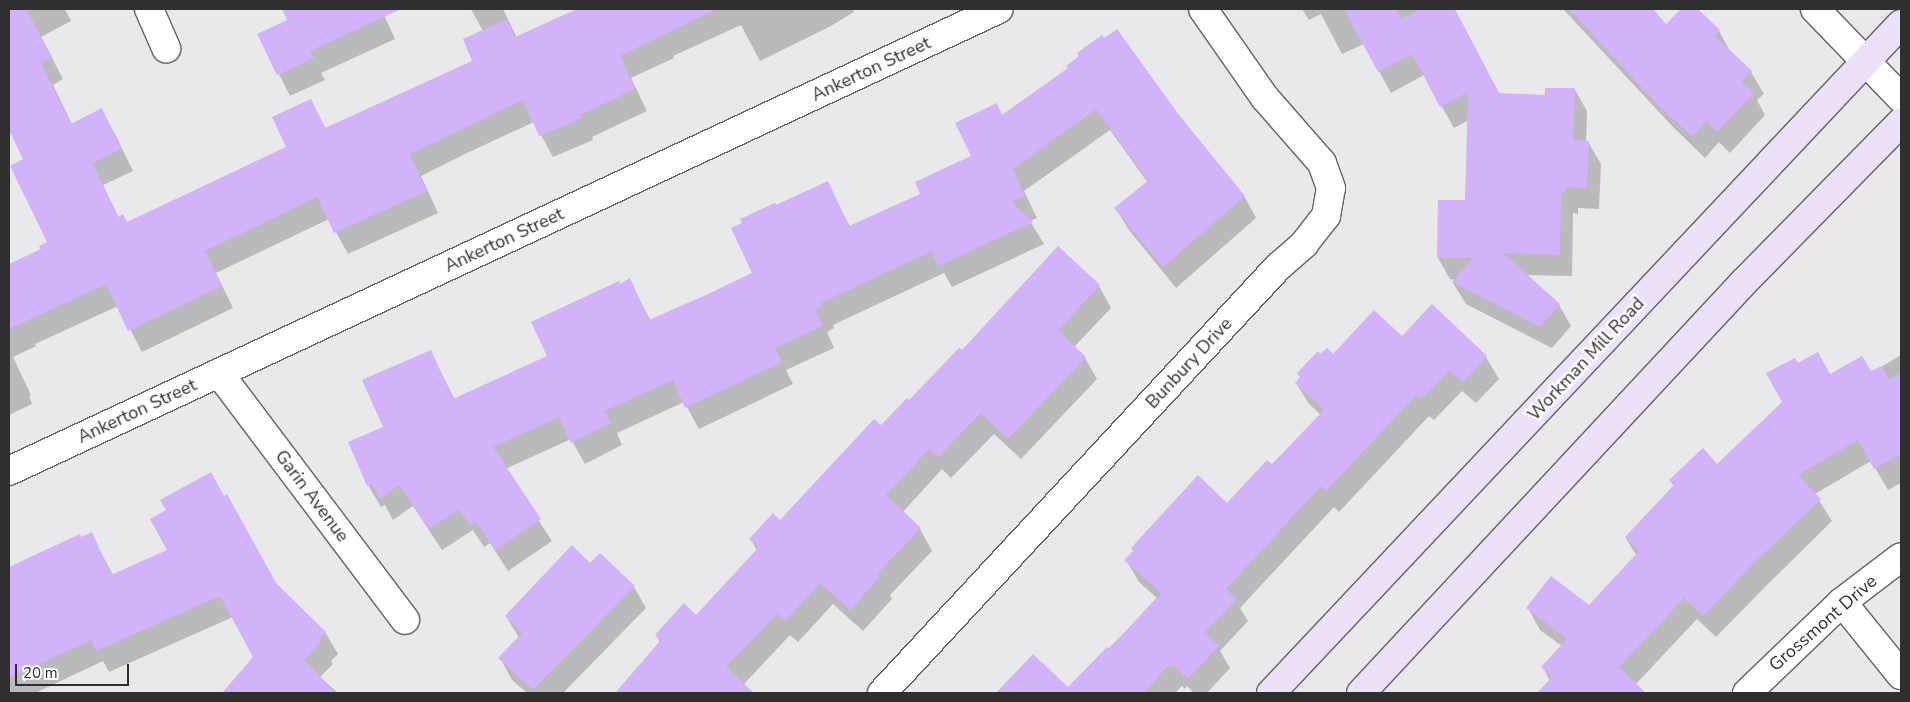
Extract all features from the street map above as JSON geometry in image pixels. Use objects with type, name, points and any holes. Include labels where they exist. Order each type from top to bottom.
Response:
[{"type":"main road","name":"Workman Mill Road","points":[[1271,693],[1901,24]]},
{"type":"main road","points":[[1361,693],[1744,282],[1901,122]]},
{"type":"street","points":[[148,9],[166,48]]},
{"type":"street","name":"Ankerton Street","points":[[9,471],[999,9]]},
{"type":"street","name":"Bunbury Drive","points":[[882,693],[1278,267],[1304,244],[1326,216],[1331,188],[1322,163],[1265,98],[1203,9]]},
{"type":"street","points":[[1815,9],[1901,98]]},
{"type":"street","name":"Garin Avenue","points":[[219,373],[405,620]]},
{"type":"street","name":"Grossmont Drive","points":[[1748,693],[1842,602],[1901,557]]},
{"type":"street","points":[[1842,602],[1901,675]]},
{"type":"building","points":[[9,9],[26,9],[52,57],[41,63],[71,124],[102,108],[121,149],[92,163],[118,217],[123,214],[127,222],[286,147],[272,117],[311,99],[325,128],[472,61],[463,39],[507,19],[515,37],[577,9],[716,9],[620,56],[635,89],[580,115],[582,118],[539,136],[523,100],[410,154],[427,191],[334,233],[317,197],[205,251],[222,286],[128,331],[106,284],[9,329],[9,264],[41,249],[39,246],[47,242],[10,166],[23,159],[9,130]]},
{"type":"building","points":[[282,9],[401,9],[310,51],[314,58],[277,75],[257,34],[287,20]]},
{"type":"building","points":[[1344,9],[1396,9],[1401,19],[1421,9],[1455,9],[1499,93],[1545,95],[1545,88],[1575,88],[1573,140],[1589,141],[1587,188],[1566,187],[1566,192],[1561,192],[1560,255],[1503,253],[1560,304],[1540,327],[1452,282],[1474,258],[1437,258],[1438,200],[1465,200],[1468,92],[1440,107],[1412,54],[1378,72]]},
{"type":"building","points":[[1569,9],[1653,9],[1666,24],[1681,9],[1698,9],[1720,30],[1715,36],[1752,71],[1742,81],[1754,93],[1717,132],[1706,121],[1692,137],[1659,106]]},
{"type":"building","points":[[1117,29],[1179,115],[1245,196],[1163,267],[1114,208],[1148,181],[1096,109],[1013,169],[1025,196],[1012,202],[1033,222],[938,266],[932,251],[821,303],[823,306],[815,310],[823,326],[775,348],[782,362],[685,408],[673,380],[605,411],[611,423],[571,443],[559,417],[493,447],[541,519],[495,550],[476,522],[471,526],[459,509],[429,529],[399,485],[380,499],[372,484],[367,486],[348,442],[383,427],[362,380],[431,350],[453,399],[547,356],[531,322],[619,281],[620,284],[630,278],[649,320],[706,295],[752,273],[731,228],[742,223],[740,219],[828,181],[849,226],[920,194],[915,182],[971,156],[955,123],[997,103],[1002,115],[1068,68],[1066,66],[1079,56],[1077,53],[1102,35],[1104,38]]},
{"type":"building","points":[[1058,246],[1100,285],[1058,330],[1086,357],[1008,439],[981,413],[938,457],[929,449],[886,495],[921,528],[877,574],[880,577],[850,610],[820,583],[785,621],[777,614],[726,667],[754,693],[615,693],[660,641],[655,635],[684,603],[696,615],[759,547],[749,539],[773,513],[780,520],[874,419],[881,425],[907,398],[909,400],[959,348],[962,350]]},
{"type":"building","points":[[1432,304],[1487,356],[1463,382],[1449,370],[1421,399],[1416,395],[1326,491],[1321,486],[1226,589],[1237,599],[1205,632],[1219,646],[1188,679],[1174,666],[1171,668],[1169,665],[1143,693],[996,693],[1033,654],[1068,687],[1107,647],[1109,649],[1161,593],[1124,560],[1133,551],[1131,548],[1198,475],[1227,503],[1267,460],[1272,464],[1324,410],[1295,383],[1300,377],[1297,373],[1318,351],[1320,354],[1327,348],[1333,354],[1374,310],[1402,336]]},
{"type":"building","points":[[1818,352],[1830,374],[1862,356],[1871,371],[1882,366],[1889,379],[1901,373],[1901,454],[1874,469],[1858,440],[1798,475],[1821,499],[1755,562],[1703,616],[1684,598],[1619,667],[1646,693],[1537,693],[1552,677],[1541,667],[1567,639],[1526,608],[1551,576],[1589,605],[1639,551],[1625,537],[1674,485],[1669,480],[1703,448],[1717,464],[1782,402],[1766,373],[1795,358],[1798,363]]},
{"type":"building","points":[[211,472],[224,496],[227,494],[276,583],[326,632],[319,640],[321,641],[304,660],[335,693],[222,693],[253,657],[220,596],[96,651],[91,640],[9,678],[9,567],[80,534],[81,537],[92,532],[111,575],[167,550],[150,519],[166,510],[160,500]]},
{"type":"building","points":[[572,545],[590,563],[600,553],[635,586],[533,690],[498,658],[522,633],[505,616]]}]
